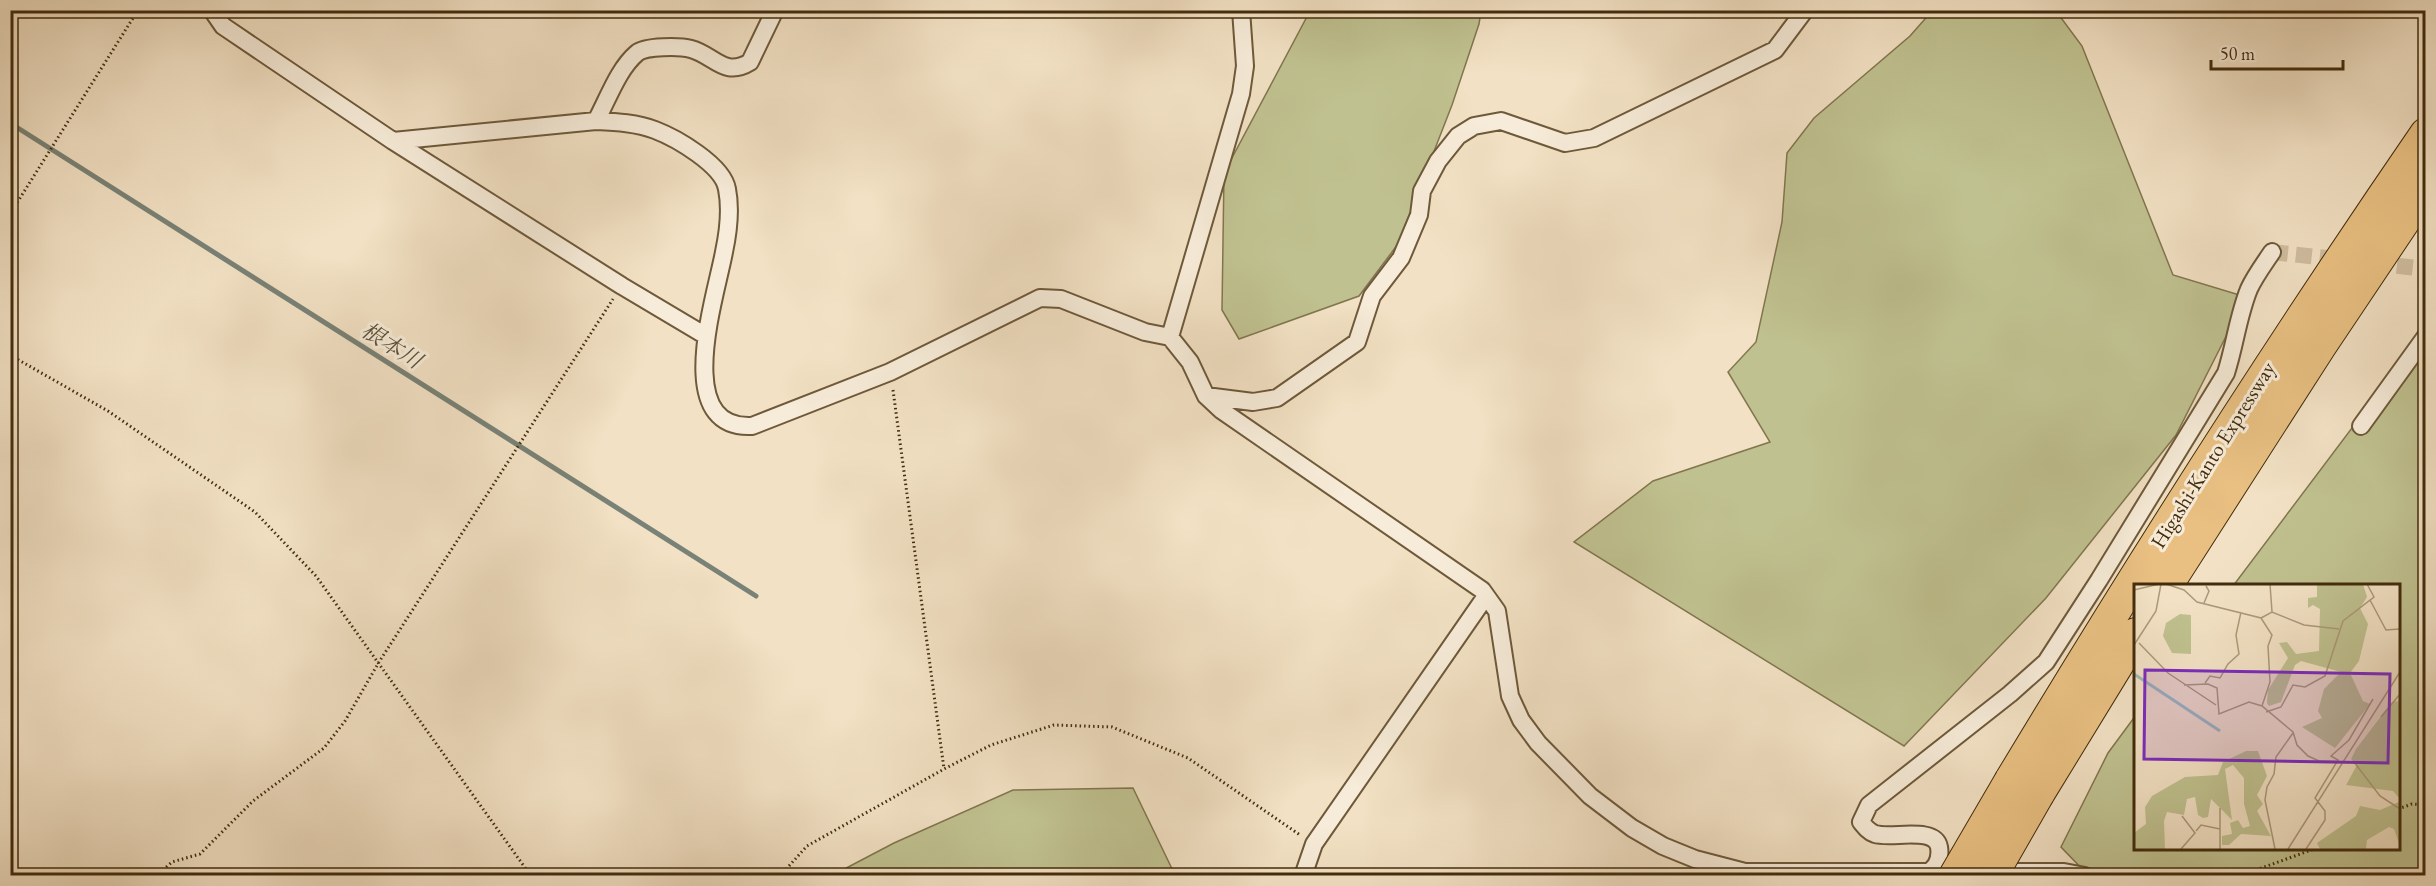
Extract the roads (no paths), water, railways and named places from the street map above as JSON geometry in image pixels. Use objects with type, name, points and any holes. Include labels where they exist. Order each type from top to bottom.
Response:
[{"type":"highway","name":"Higashi-Kanto Expressway","points":[[1937,874],[2011,780],[2084,659],[2293,329],[2426,134]]},
{"type":"highway","name":"Higashi-Kanto Expressway","points":[[2167,584],[2320,346],[2426,188]]},
{"type":"highway","points":[[1991,876],[2038,794],[2134,637]]},
{"type":"street","points":[[212,10],[223,26],[393,141],[622,286],[706,336]]},
{"type":"street","points":[[596,121],[623,70],[637,53],[648,48],[690,48],[730,69],[742,67],[750,62],[775,10]]},
{"type":"street","points":[[1170,337],[1241,94],[1245,66],[1240,10]]},
{"type":"street","points":[[1206,396],[1253,402],[1277,398],[1357,342],[1372,296],[1401,258],[1419,215],[1422,191],[1438,161],[1458,136],[1474,126],[1501,121],[1565,143],[1594,138],[1775,50],[1805,10]]},
{"type":"street","points":[[393,141],[596,121],[625,123],[656,130],[694,152],[714,167],[727,187],[729,219],[725,251],[706,336],[705,388],[711,408],[737,427],[752,426],[890,372],[1040,298],[1061,299],[1145,332],[1170,337],[1190,362],[1206,396],[1221,410],[1482,590],[1497,611],[1510,696],[1521,720],[1538,743],[1590,796],[1632,828],[1664,846],[1695,859],[1745,872],[1937,874],[2064,872],[2085,876]]},
{"type":"street","points":[[1937,874],[1936,865],[1940,853],[1934,837],[1926,834],[1888,837],[1872,833],[1861,822],[1869,805],[2010,694],[2046,662],[2226,373],[2236,345],[2242,310],[2250,286],[2272,252]]},
{"type":"street","points":[[2361,426],[2426,336]]},
{"type":"street","points":[[1303,876],[1314,844],[1486,596]]},
{"type":"waterway","name":"根本川","points":[[10,123],[756,596]]},
{"type":"tunnel","points":[[2272,252],[2344,260]]},
{"type":"tunnel","points":[[2373,263],[2426,269]]}]
